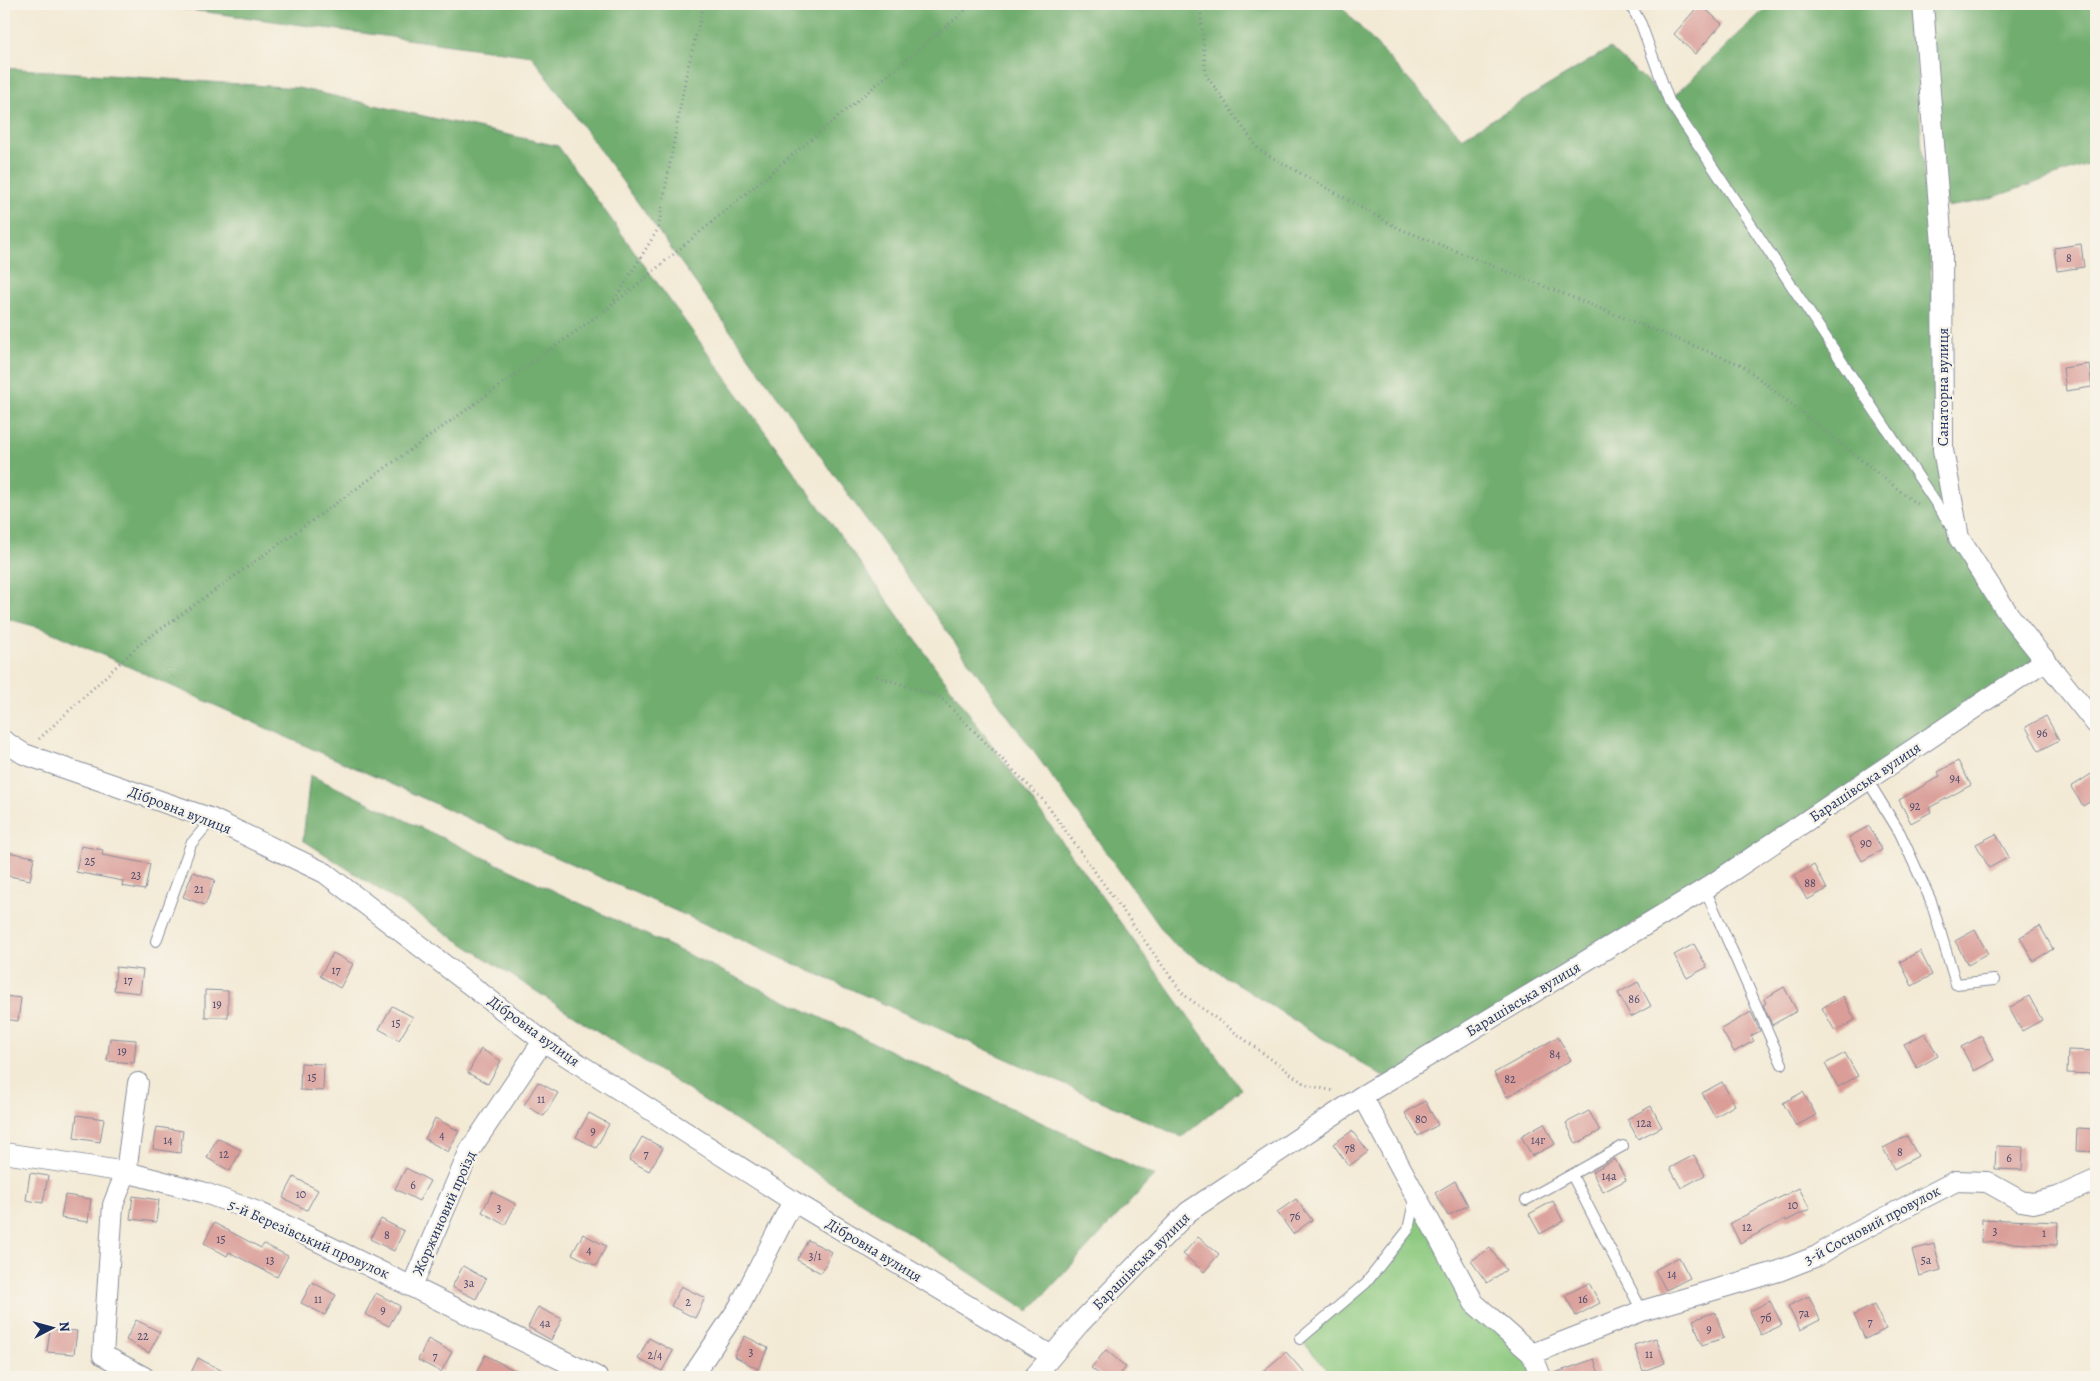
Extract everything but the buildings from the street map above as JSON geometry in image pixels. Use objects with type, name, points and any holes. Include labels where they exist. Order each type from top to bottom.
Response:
[{"type":"street","name":"Санаторна вулиця","points":[[1923,4],[1942,245],[1943,450],[1959,538],[2010,614],[2096,724]]},
{"type":"street","name":"Барашівська вулиця","points":[[1034,1377],[1050,1355],[1188,1212],[1362,1096],[1705,889],[2046,660]]},
{"type":"street","name":"Дібровна вулиця","points":[[4,741],[24,754],[212,818],[325,873],[543,1041],[793,1201],[1050,1355]]},
{"type":"street","points":[[4,759],[14,754],[24,754]]},
{"type":"street","name":"Жоржиновий проїзд","points":[[412,1286],[470,1150],[543,1041]]},
{"type":"street","points":[[138,1083],[126,1172],[113,1205],[103,1356],[144,1377]]},
{"type":"street","points":[[1362,1096],[1474,1303],[1532,1354],[1541,1377]]},
{"type":"street","name":"5-й Березівський провулок","points":[[4,1154],[126,1172],[202,1192],[258,1212],[597,1377]]},
{"type":"street","name":"3-й Сосновий провулок","points":[[1532,1354],[1642,1312],[1779,1271],[1817,1256],[1844,1239],[1956,1181],[1987,1182],[2021,1201],[2033,1203],[2051,1199],[2096,1180]]},
{"type":"street","points":[[692,1377],[739,1307],[793,1201]]},
{"type":"lane","points":[[1630,4],[1641,24],[1669,101],[1959,538]]},
{"type":"lane","points":[[1868,781],[1900,833],[1931,901],[1956,984],[1994,980]]},
{"type":"lane","points":[[156,941],[191,844],[212,818]]},
{"type":"lane","points":[[1705,889],[1782,1064]]},
{"type":"lane","points":[[1526,1200],[1623,1146]]},
{"type":"lane","points":[[1572,1175],[1642,1312]]},
{"type":"lane","points":[[1300,1339],[1366,1283],[1408,1230],[1415,1194]]},
{"type":"path","points":[[611,306],[658,229],[686,75],[704,4]]},
{"type":"path","points":[[24,754],[140,644],[611,306],[973,4]]},
{"type":"path","points":[[1200,4],[1206,75],[1259,150],[1398,228],[1742,365],[1920,507]]},
{"type":"path","points":[[877,676],[940,697],[1044,801],[1183,994],[1306,1085],[1362,1096]]},
{"type":"green space","points":[[147,4],[1339,4],[1462,138],[1610,48],[1669,101],[1770,4],[1912,4],[1943,450],[1959,538],[2046,660],[1388,1080],[1171,942],[532,56]]},
{"type":"green space","points":[[1925,4],[2096,4],[2096,162],[1982,201],[1947,207]]},
{"type":"green space","points":[[4,68],[298,88],[558,146],[1241,1089],[1182,1137],[42,628],[4,618]]},
{"type":"green space","points":[[310,775],[1154,1176],[1029,1311],[303,840]]},
{"type":"green space","points":[[1415,1194],[1474,1303],[1541,1377],[1334,1377],[1300,1339],[1366,1283],[1408,1230]]}]
